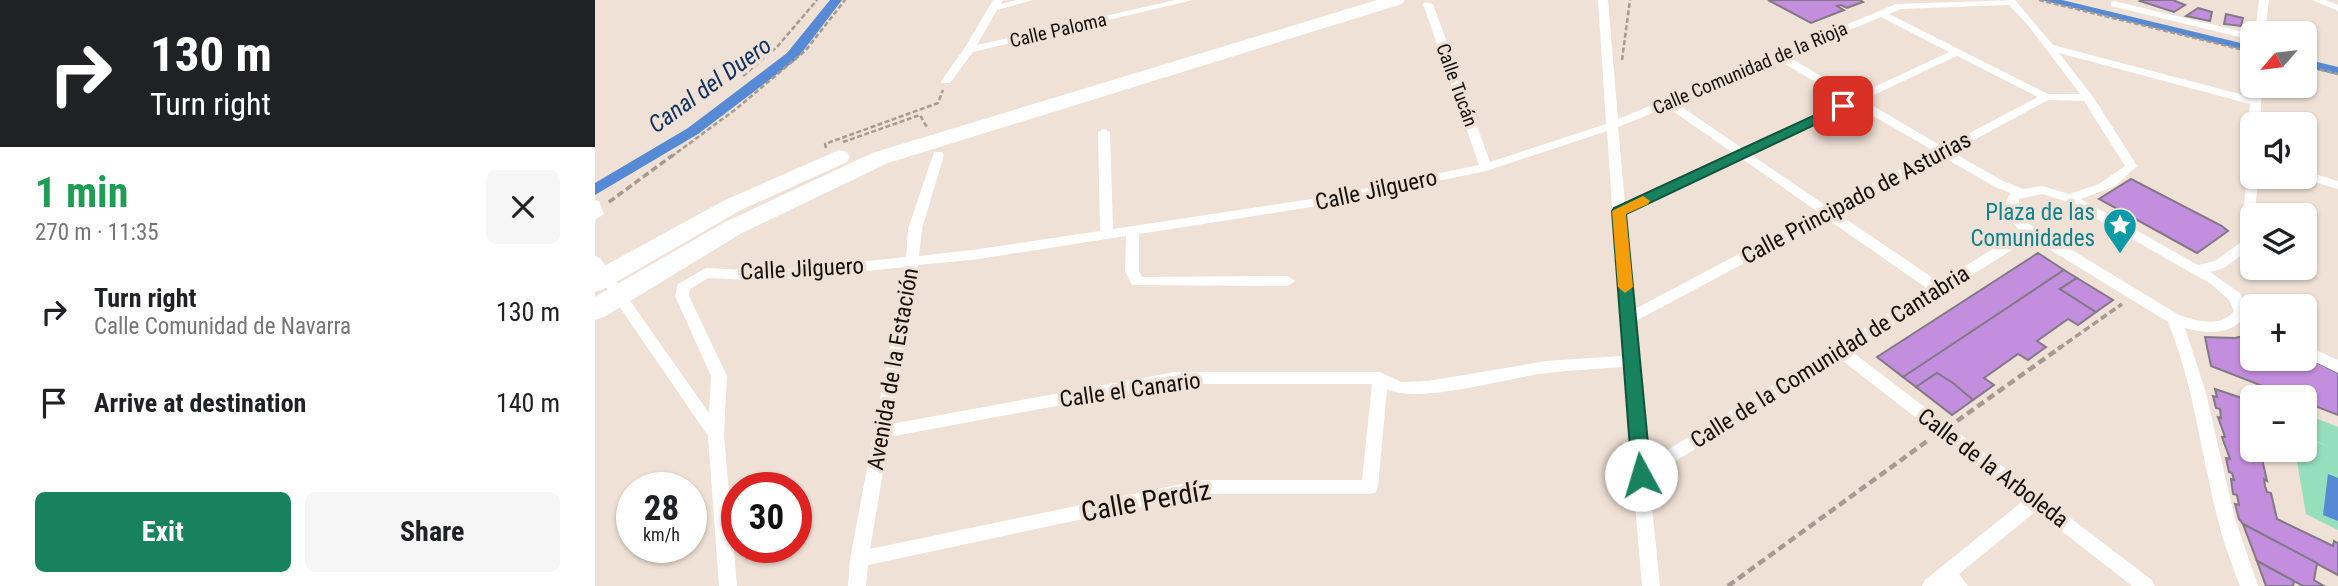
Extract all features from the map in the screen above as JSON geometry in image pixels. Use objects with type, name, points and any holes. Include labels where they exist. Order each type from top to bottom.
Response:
[{"type":"highway","points":[[595,283],[733,205],[819,165],[886,138],[1347,0]]},
{"type":"highway","points":[[595,310],[721,233],[828,180],[880,158],[1396,0]]},
{"type":"street","points":[[946,81],[997,4],[1028,0]]},
{"type":"street","name":"Calle Paloma","points":[[969,50],[1188,0]]},
{"type":"street","points":[[1603,0],[1630,361],[1651,586]]},
{"type":"street","points":[[2261,21],[2264,0]]},
{"type":"street","points":[[2316,0],[2338,8]]},
{"type":"street","points":[[2010,1],[2031,22],[2088,98],[2131,166],[2126,173],[2086,200]]},
{"type":"street","name":"Calle Comunidad de la Rioja","points":[[1614,125],[1899,5],[2010,1]]},
{"type":"street","points":[[2119,1],[2240,34]]},
{"type":"street","name":"Calle Tucán","points":[[1428,4],[1486,167]]},
{"type":"street","points":[[1880,13],[2046,97]]},
{"type":"street","points":[[2050,47],[2256,102]]},
{"type":"street","points":[[1619,211],[1957,52]]},
{"type":"street","points":[[1779,56],[2017,196]]},
{"type":"street","name":"Calle Principado de Asturias","points":[[1628,319],[2046,97],[2088,98]]},
{"type":"street","points":[[2255,112],[2256,98]]},
{"type":"street","points":[[1668,103],[1941,290]]},
{"type":"street","name":"Calle Jilguero","points":[[716,435],[719,376],[682,296],[683,287],[706,274],[770,276],[912,262],[1318,202],[1486,167],[1614,125]]},
{"type":"street","points":[[1104,132],[1107,234]]},
{"type":"street","name":"Avenida de la Estación","points":[[857,586],[859,559],[912,262],[915,229],[938,155]]},
{"type":"street","points":[[2317,179],[2338,185]]},
{"type":"street","points":[[2197,270],[2219,265],[2247,245],[2251,189]]},
{"type":"street","points":[[2240,310],[2235,298],[2216,281],[2086,200],[2042,190],[2017,196],[2011,206],[2021,233],[2038,236],[2174,319],[2192,325],[2219,327],[2240,319]]},
{"type":"street","points":[[1133,230],[1132,271],[1137,282],[1288,281]]},
{"type":"street","name":"Calle de la Comunidad de Cantabria","points":[[1641,475],[1941,290],[2021,233]]},
{"type":"street","points":[[595,261],[716,435],[728,586]]},
{"type":"street","points":[[2216,281],[2219,265]]},
{"type":"street","points":[[2174,319],[2185,342],[2200,396],[2226,521],[2249,586]]},
{"type":"street","points":[[2185,342],[2192,325]]},
{"type":"street","name":"Calle de la Arboleda","points":[[1840,351],[2146,586]]},
{"type":"street","points":[[2317,356],[2338,367]]},
{"type":"street","name":"Calle el Canario","points":[[882,432],[1175,378],[1380,379],[1399,388],[1428,387],[1546,368],[1630,361]]},
{"type":"street","name":"Calle Perdíz","points":[[859,559],[1200,487],[1370,487],[1380,379]]},
{"type":"street","points":[[1945,582],[2036,501]]},
{"type":"path","points":[[743,76],[777,47],[817,0]]},
{"type":"path","points":[[596,210],[746,101],[806,50],[845,0]]},
{"type":"path","points":[[1609,72],[1618,73],[1621,70],[1630,0]]},
{"type":"path","points":[[2039,0],[2240,49]]},
{"type":"path","points":[[2317,69],[2338,74]]},
{"type":"path","points":[[914,114],[938,103],[946,81]]},
{"type":"path","points":[[1728,586],[2135,295]]},
{"type":"green space","points":[[2317,419],[2338,427],[2338,530],[2306,514],[2297,462],[2317,462],[2317,442],[2328,446],[2317,441]]},
{"type":"water","points":[[2328,474],[2338,478],[2338,521],[2323,515]]},
{"type":"building","points":[[1768,0],[1863,2],[1847,8],[1837,6],[1844,10],[1811,23]]},
{"type":"building","points":[[2173,0],[2185,5],[2174,12],[2140,1]]},
{"type":"building","points":[[2198,8],[2212,12],[2210,21],[2186,16]]},
{"type":"building","points":[[2226,14],[2243,18],[2240,26],[2224,24]]},
{"type":"building","points":[[2131,179],[2228,231],[2197,253],[2099,199]]},
{"type":"building","points":[[2038,253],[2064,270],[1919,368],[1903,377],[1877,357]]},
{"type":"building","points":[[2064,270],[2077,278],[2060,289],[2096,312],[2078,325],[2068,319],[2037,341],[2046,347],[2028,360],[2018,354],[1984,378],[1994,385],[1973,400],[1937,373],[1916,387],[1903,377]]},
{"type":"building","points":[[2077,278],[2113,300],[2096,312],[2060,289]]},
{"type":"building","points":[[2205,337],[2240,337],[2240,371],[2317,371],[2317,362],[2338,373],[2338,415],[2317,407],[2317,385],[2260,385],[2211,366]]},
{"type":"building","points":[[1937,373],[1973,400],[1952,415],[1916,387]]},
{"type":"building","points":[[2215,389],[2240,397],[2240,462],[2263,462],[2267,481],[2264,479],[2265,486],[2267,492],[2271,493],[2277,519],[2333,546],[2334,541],[2338,543],[2338,575],[2243,524],[2239,519],[2235,504],[2239,505],[2237,495],[2233,494],[2231,479],[2234,480],[2226,458],[2230,459],[2218,417],[2221,418],[2220,409],[2216,408],[2213,396],[2217,397]]},
{"type":"building","points":[[2243,524],[2317,563],[2314,580],[2324,586],[2303,586],[2257,561]]},
{"type":"building","points":[[2257,561],[2294,581],[2293,586],[2266,586]]},
{"type":"waterway","name":"Canal del Duero","points":[[595,190],[693,131],[792,56],[836,0]]},
{"type":"waterway","points":[[2047,0],[2240,47]]},
{"type":"waterway","points":[[2317,66],[2338,71]]},
{"type":"slow traffic","points":[[1625,287],[1619,211],[1643,201]]},
{"type":"place","name":"Plaza de las Comunidades","points":[[2120,255]]},
{"type":"route","points":[[1641,475],[1619,211],[1843,106]]}]
